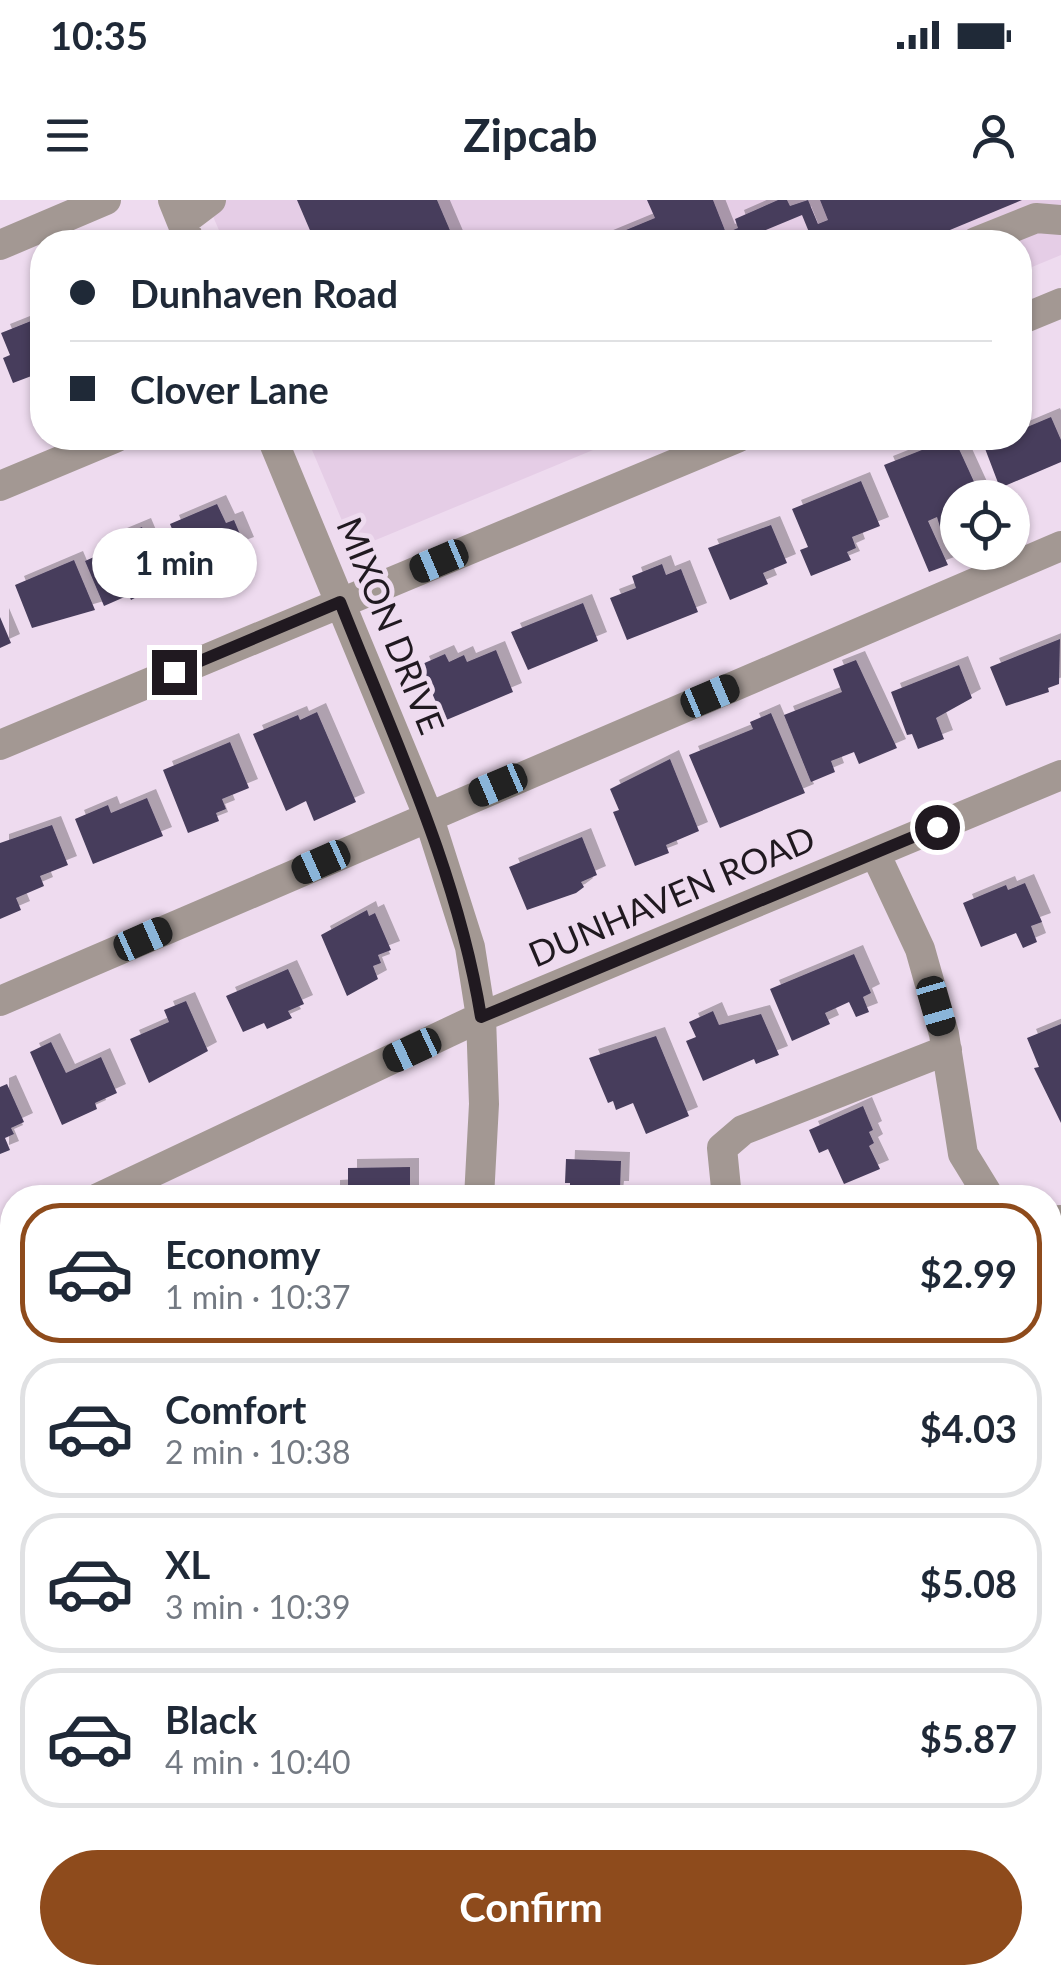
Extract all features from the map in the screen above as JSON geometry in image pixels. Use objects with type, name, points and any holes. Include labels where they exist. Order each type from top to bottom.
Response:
[{"type":"street","points":[[35,230],[106,200]]},
{"type":"street","points":[[182,221],[210,200]]},
{"type":"street","points":[[1006,230],[1036,218],[1061,220]]},
{"type":"street","points":[[0,245],[30,232]]},
{"type":"street","points":[[1032,315],[1061,303]]},
{"type":"street","points":[[0,486],[86,450]]},
{"type":"street","name":"MIXON DRIVE","points":[[277,450],[428,815],[470,946],[481,1017],[484,1104],[481,1185]]},
{"type":"street","points":[[0,745],[702,450]]},
{"type":"street","points":[[0,1002],[1061,546]]},
{"type":"street","name":"DUNHAVEN ROAD","points":[[126,1185],[481,1017],[1061,775]]},
{"type":"street","points":[[875,852],[920,949],[947,1050],[963,1154],[982,1185]]},
{"type":"street","points":[[726,1185],[722,1148],[742,1130],[947,1050]]},
{"type":"shaded area","points":[[206,200],[1061,200],[1061,255],[1032,267],[1032,230],[219,230]]},
{"type":"shaded area","points":[[312,450],[593,450],[354,549]]},
{"type":"building","points":[[297,200],[437,200],[450,230],[310,230]]},
{"type":"building","points":[[647,200],[713,200],[725,230],[626,230],[655,218]]},
{"type":"building","points":[[778,200],[787,200],[790,206],[808,200],[818,224],[828,220],[820,200],[1022,200],[950,230],[808,230],[802,215],[766,230],[733,230],[738,228],[735,219]]},
{"type":"building","points":[[30,321],[30,377],[13,383],[3,358],[10,355],[1,333]]},
{"type":"building","points":[[1051,417],[1061,440],[1061,462],[1019,480],[997,480],[986,450],[1032,450],[1032,425]]},
{"type":"building","points":[[922,450],[959,450],[973,480],[940,480],[940,527],[937,517],[928,521],[940,547],[940,568],[929,572],[884,465]]},
{"type":"building","points":[[861,481],[880,526],[852,537],[856,548],[847,552],[851,560],[811,576],[800,550],[808,547],[792,509]]},
{"type":"building","points":[[217,504],[226,523],[234,520],[245,546],[234,550],[237,555],[191,575],[170,524]]},
{"type":"building","points":[[771,525],[787,563],[763,573],[768,584],[730,600],[708,548]]},
{"type":"building","points":[[142,527],[155,558],[162,556],[172,578],[131,600],[129,595],[104,606],[85,561],[121,545],[118,537]]},
{"type":"building","points":[[74,560],[95,610],[32,628],[15,585]]},
{"type":"building","points":[[662,564],[666,575],[681,569],[698,612],[627,640],[610,598],[636,588],[632,576]]},
{"type":"building","points":[[583,603],[598,641],[528,670],[511,632]]},
{"type":"building","points":[[0,617],[11,643],[0,648]]},
{"type":"building","points":[[1060,639],[1059,684],[1048,688],[1049,692],[1006,706],[990,667]]},
{"type":"building","points":[[496,650],[513,692],[444,721],[420,665],[445,654],[449,662],[464,655],[467,662]]},
{"type":"building","points":[[856,660],[897,748],[859,764],[854,752],[831,761],[835,772],[811,782],[784,715],[842,692],[833,669]]},
{"type":"building","points":[[959,665],[972,698],[936,718],[944,739],[918,749],[912,734],[907,735],[891,692]]},
{"type":"building","points":[[317,712],[356,802],[314,821],[306,801],[286,811],[253,734],[298,715],[300,720]]},
{"type":"building","points":[[771,713],[805,793],[720,828],[689,755],[753,729],[750,722]]},
{"type":"building","points":[[230,742],[249,788],[222,799],[226,809],[216,813],[219,821],[188,833],[163,770]]},
{"type":"building","points":[[670,759],[699,831],[666,845],[669,853],[635,866],[613,812],[619,810],[610,789]]},
{"type":"building","points":[[147,798],[163,836],[93,864],[75,819],[108,805],[111,813]]},
{"type":"building","points":[[52,825],[68,865],[40,876],[44,886],[16,898],[21,910],[0,919],[0,843]]},
{"type":"building","points":[[582,837],[597,875],[581,882],[584,887],[576,893],[527,910],[509,867]]},
{"type":"building","points":[[1025,883],[1042,922],[1031,926],[1037,942],[1023,948],[1016,933],[981,947],[963,903],[1006,885],[1008,890]]},
{"type":"building","points":[[367,910],[369,916],[375,913],[391,950],[378,955],[381,963],[373,966],[378,979],[347,996],[321,935]]},
{"type":"building","points":[[854,954],[871,993],[863,997],[869,1012],[856,1017],[849,1002],[825,1013],[830,1024],[792,1041],[770,989]]},
{"type":"building","points":[[288,969],[304,1004],[288,1011],[292,1018],[267,1029],[264,1023],[243,1032],[226,996]]},
{"type":"building","points":[[186,1001],[208,1051],[149,1083],[130,1039],[169,1022],[164,1010]]},
{"type":"building","points":[[713,1011],[719,1025],[761,1014],[779,1055],[756,1064],[754,1059],[703,1081],[686,1041],[696,1037],[689,1022]]},
{"type":"building","points":[[1061,1024],[1061,1123],[1034,1068],[1039,1067],[1027,1038]]},
{"type":"building","points":[[656,1036],[689,1116],[646,1134],[633,1103],[616,1110],[613,1101],[608,1103],[589,1058]]},
{"type":"building","points":[[51,1042],[66,1073],[101,1057],[117,1093],[95,1103],[97,1109],[62,1125],[30,1052]]},
{"type":"building","points":[[7,1084],[24,1122],[11,1128],[14,1134],[5,1138],[10,1150],[0,1154],[0,1087]]},
{"type":"building","points":[[863,1106],[873,1130],[869,1132],[874,1143],[869,1146],[880,1169],[844,1184],[828,1149],[819,1153],[809,1130]]},
{"type":"building","points":[[566,1159],[621,1161],[620,1185],[565,1183]]},
{"type":"building","points":[[410,1167],[410,1185],[348,1185],[348,1168]]},
{"type":"route","points":[[174,672],[340,602],[428,815],[470,946],[481,1017],[937,827]]}]
